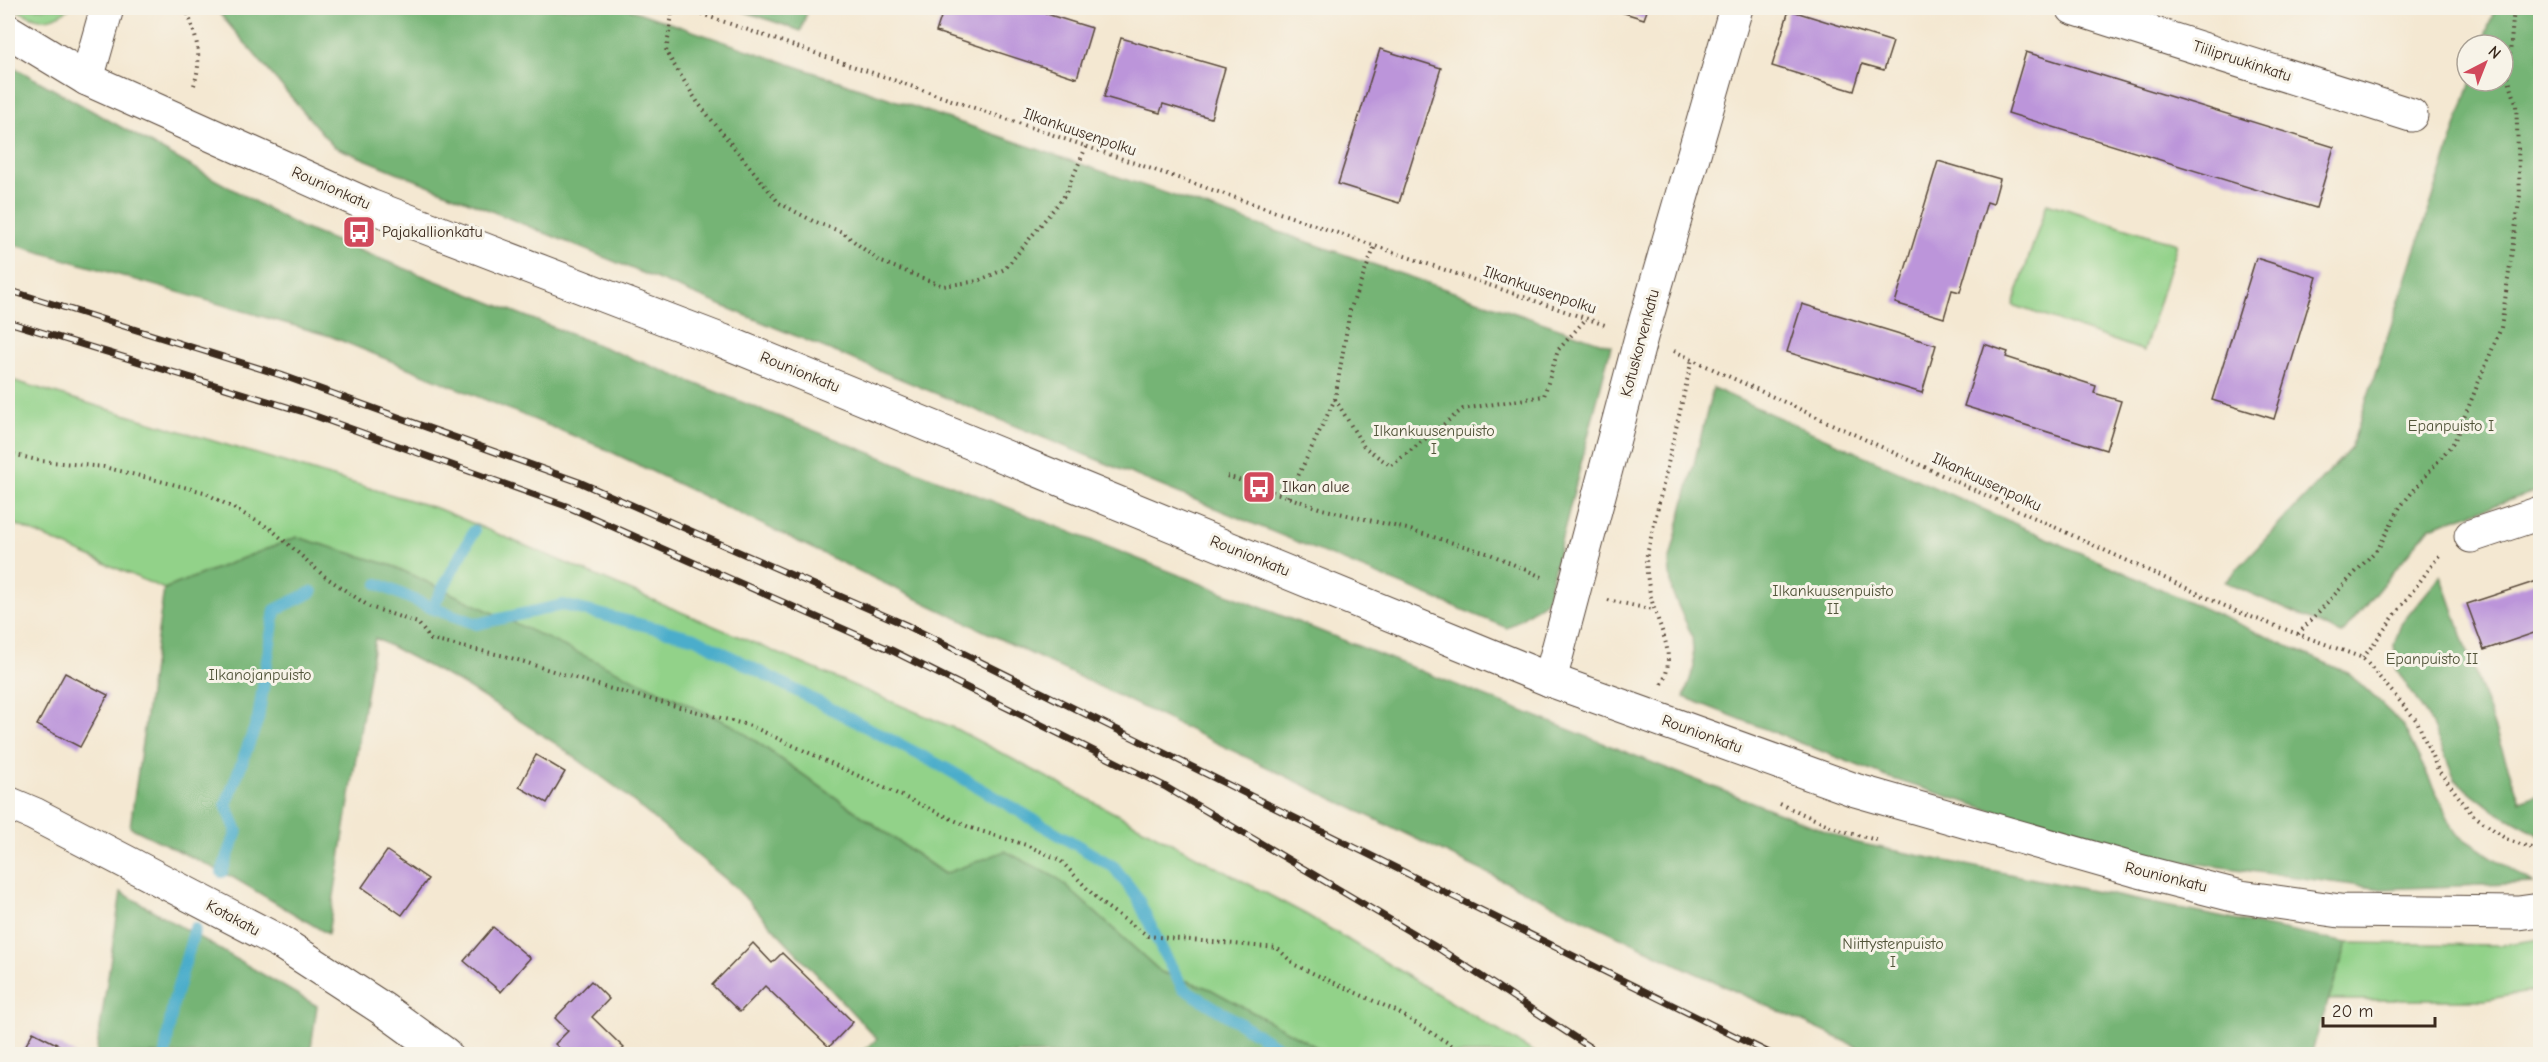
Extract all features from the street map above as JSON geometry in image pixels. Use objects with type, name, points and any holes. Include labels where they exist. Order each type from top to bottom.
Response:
[{"type":"main road","points":[[87,79],[107,8]]},
{"type":"main road","name":"Kotuskorvenkatu","points":[[1550,680],[1641,337],[1736,8]]},
{"type":"main road","name":"Tiilipruukinkatu","points":[[2073,8],[2411,115]]},
{"type":"main road","name":"Rounionkatu","points":[[8,31],[87,79],[370,206],[723,341],[1550,680],[1855,790],[2135,870],[2241,897],[2340,911],[2518,913],[2541,910]]},
{"type":"main road","points":[[2471,536],[2541,513]]},
{"type":"main road","name":"Kotakatu","points":[[8,803],[34,814],[280,942],[383,1009],[445,1054]]},
{"type":"path","points":[[673,8],[666,52],[698,103],[779,203],[813,222],[842,232],[879,261],[944,286],[978,281],[1005,269],[1065,195],[1086,147]]},
{"type":"path","name":"Ilkankuusenpolku","points":[[684,8],[1641,337],[2238,612],[2363,658]]},
{"type":"path","points":[[705,15],[707,8]]},
{"type":"path","points":[[2298,634],[2379,547],[2400,507],[2454,442],[2501,328],[2520,195],[2517,103],[2508,77],[2514,8]]},
{"type":"path","points":[[1288,496],[1335,399],[1350,310],[1375,246]]},
{"type":"path","points":[[1335,399],[1364,447],[1391,465],[1463,409],[1544,396],[1558,350],[1586,319]]},
{"type":"path","points":[[1648,714],[1669,664],[1668,649],[1647,582],[1646,559],[1692,359]]},
{"type":"path","points":[[8,453],[41,461],[104,467],[204,492],[271,529],[324,576],[370,607],[418,623],[431,640],[505,656],[604,687],[751,726],[971,828],[1060,860],[1101,903],[1148,936],[1277,948],[1295,964],[1396,1011],[1466,1054]]},
{"type":"path","points":[[1227,476],[1322,509],[1407,529],[1491,554],[1574,590],[1654,610]]},
{"type":"path","points":[[2471,536],[2441,552],[2363,658],[2417,721],[2438,770],[2472,814],[2506,839],[2541,851]]},
{"type":"path","points":[[1791,810],[1842,831],[1877,840]]},
{"type":"green space","points":[[14,8],[70,8],[55,17],[42,19],[29,16]]},
{"type":"green space","name":"Ilkankuusenpuisto I","points":[[222,8],[626,8],[1611,346],[1546,601],[1507,628],[333,146],[220,14]]},
{"type":"green space","points":[[734,8],[808,8],[801,31]]},
{"type":"green space","name":"Epanpuisto I","points":[[2495,8],[2540,8],[2540,490],[2430,527],[2342,634],[2225,582],[2351,448],[2467,93],[2515,93],[2515,33],[2486,33]]},
{"type":"green space","name":"Niittystenpuisto I","points":[[8,64],[300,227],[1853,842],[2347,943],[2311,1054],[1873,1054],[1689,970],[601,447],[330,336],[8,243]]},
{"type":"green space","points":[[2047,203],[2177,244],[2144,351],[2013,305]]},
{"type":"green space","points":[[8,379],[439,509],[956,729],[1307,915],[1537,1054],[1329,1054],[1210,989],[1161,972],[1057,878],[945,874],[734,726],[297,537],[164,589],[8,521]]},
{"type":"green space","name":"Ilkankuusenpuisto II","points":[[1713,388],[2350,674],[2403,725],[2456,834],[2533,883],[2382,889],[2128,854],[1887,777],[1684,697],[1694,667],[1692,636],[1672,592],[1669,563]]},
{"type":"green space","name":"Ilkanojanpuisto","points":[[297,537],[393,566],[734,726],[944,874],[1005,851],[1057,878],[1161,972],[1210,989],[1329,1054],[859,1054],[877,1039],[735,887],[617,788],[555,743],[462,684],[375,638],[328,934],[234,878],[130,827],[164,589]]},
{"type":"green space","name":"Epanpuisto II","points":[[2441,575],[2520,801],[2540,794],[2540,836],[2495,811],[2455,780],[2431,722],[2397,670],[2394,645],[2401,624]]},
{"type":"green space","points":[[121,892],[317,1006],[310,1054],[96,1054]]},
{"type":"green space","points":[[2540,939],[2540,990],[2484,1000],[2328,1000],[2347,943],[2499,945]]},
{"type":"building","points":[[944,8],[1027,8],[1092,28],[1077,78],[936,32]]},
{"type":"building","points":[[1608,8],[1648,8],[1644,19]]},
{"type":"building","points":[[1789,10],[1893,42],[1884,70],[1862,64],[1854,91],[1772,66]]},
{"type":"building","points":[[1121,38],[1225,68],[1211,118],[1163,104],[1160,113],[1104,97]]},
{"type":"building","points":[[1380,49],[1441,68],[1399,203],[1338,184]]},
{"type":"building","points":[[2026,52],[2334,147],[2316,208],[2008,113]]},
{"type":"building","points":[[1938,161],[2000,179],[1993,204],[1987,202],[1960,292],[1952,290],[1944,318],[1895,303]]},
{"type":"building","points":[[2256,258],[2317,277],[2274,419],[2212,400]]},
{"type":"building","points":[[1802,304],[1936,345],[1922,393],[1787,352]]},
{"type":"building","points":[[1984,344],[2008,352],[2006,357],[2096,386],[2094,393],[2121,401],[2106,450],[1964,406]]},
{"type":"building","points":[[2540,580],[2540,631],[2484,650],[2467,604]]},
{"type":"building","points":[[65,673],[108,695],[80,747],[37,725]]},
{"type":"building","points":[[536,755],[565,772],[547,803],[519,787]]},
{"type":"building","points":[[387,851],[428,879],[402,915],[362,887]]},
{"type":"building","points":[[493,927],[530,958],[501,992],[464,961]]},
{"type":"building","points":[[753,943],[772,963],[782,953],[853,1022],[829,1047],[765,986],[740,1012],[712,985]]},
{"type":"building","points":[[591,981],[609,999],[592,1017],[624,1048],[617,1054],[566,1054],[555,1044],[568,1031],[555,1018]]},
{"type":"building","points":[[33,1032],[76,1054],[21,1054]]},
{"type":"waterway","points":[[378,584],[432,608],[474,531]]},
{"type":"waterway","points":[[222,872],[237,831],[226,805],[258,719],[275,610],[312,592]]},
{"type":"waterway","points":[[432,608],[477,624],[563,605],[695,638],[947,769],[1114,867],[1137,897],[1183,988],[1289,1054]]},
{"type":"waterway","points":[[165,1054],[173,1004],[195,928]]},
{"type":"railway","points":[[8,290],[281,375],[579,482],[906,625],[1771,1054]]},
{"type":"railway","points":[[8,322],[307,413],[566,506],[891,650],[1164,786],[1441,950],[1600,1054]]},
{"type":"place","name":"Pajakallionkatu","points":[[359,232]]},
{"type":"place","name":"Ilkan alue","points":[[1259,487]]}]
